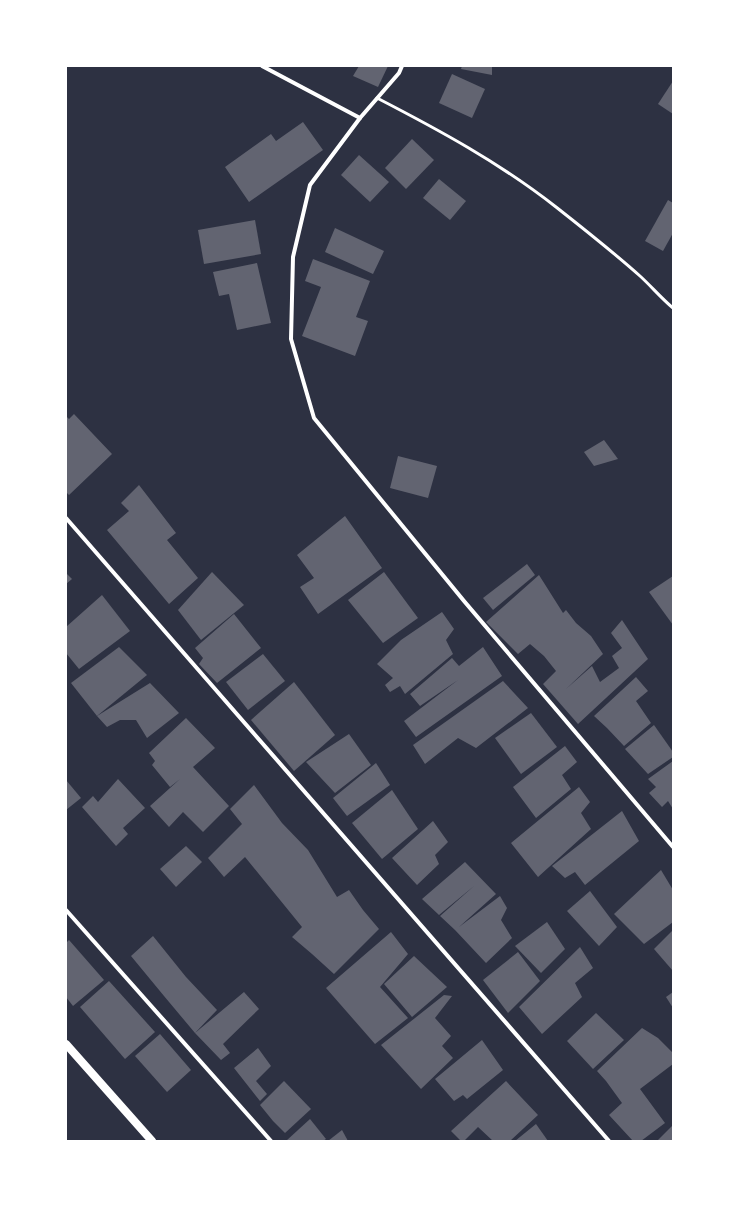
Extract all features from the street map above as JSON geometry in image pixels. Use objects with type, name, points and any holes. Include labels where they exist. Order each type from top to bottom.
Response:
[{"type":"main road","points":[[66,1044],[152,1141]]},
{"type":"street","points":[[262,66],[360,118]]},
{"type":"street","points":[[402,66],[399,73],[360,118],[310,185],[293,256],[291,339],[314,418],[464,601],[673,847]]},
{"type":"street","points":[[66,518],[609,1141]]},
{"type":"street","points":[[66,910],[271,1141]]},
{"type":"lane","points":[[377,98],[474,150],[555,206],[641,276],[673,308]]},
{"type":"building","points":[[359,66],[388,66],[378,87],[353,76]]},
{"type":"building","points":[[462,66],[492,66],[492,75],[461,69]]},
{"type":"building","points":[[452,74],[485,89],[472,118],[439,103]]},
{"type":"building","points":[[673,81],[673,114],[658,104]]},
{"type":"building","points":[[303,122],[323,150],[249,202],[225,167],[271,134],[276,141]]},
{"type":"building","points":[[412,139],[434,160],[406,189],[385,168]]},
{"type":"building","points":[[359,155],[389,182],[370,202],[341,175]]},
{"type":"building","points":[[439,179],[466,201],[450,220],[423,198]]},
{"type":"building","points":[[668,200],[673,203],[673,233],[663,251],[645,241]]},
{"type":"building","points":[[255,220],[261,254],[204,264],[198,230]]},
{"type":"building","points":[[335,228],[384,251],[373,274],[325,252]]},
{"type":"building","points":[[313,259],[370,281],[356,317],[368,321],[355,356],[302,336],[321,287],[305,281]]},
{"type":"building","points":[[257,263],[271,323],[237,330],[229,294],[219,296],[213,272]]},
{"type":"building","points":[[74,414],[112,454],[69,495],[66,492],[66,416],[69,419]]},
{"type":"building","points":[[604,440],[618,459],[594,466],[584,452]]},
{"type":"building","points":[[398,456],[437,466],[428,498],[390,488]]},
{"type":"building","points":[[139,485],[176,533],[167,540],[198,578],[169,604],[107,530],[129,511],[121,503]]},
{"type":"building","points":[[345,516],[382,568],[318,614],[300,587],[314,578],[297,555]]},
{"type":"building","points":[[527,564],[535,575],[493,610],[483,598]]},
{"type":"building","points":[[212,572],[244,605],[201,640],[178,610]]},
{"type":"building","points":[[384,572],[418,618],[383,643],[348,600]]},
{"type":"building","points":[[66,573],[72,579],[66,584]]},
{"type":"building","points":[[539,575],[563,613],[566,610],[576,623],[591,636],[603,654],[566,689],[592,666],[600,682],[619,668],[612,656],[622,648],[611,633],[622,620],[648,659],[578,724],[543,684],[556,671],[544,656],[530,644],[518,654],[486,622]]},
{"type":"building","points":[[673,576],[673,625],[649,592]]},
{"type":"building","points":[[102,595],[130,631],[79,669],[66,653],[66,627]]},
{"type":"building","points":[[442,612],[454,629],[446,640],[453,654],[405,694],[400,686],[390,692],[385,685],[393,678],[377,664],[401,640]]},
{"type":"building","points":[[234,614],[261,648],[217,683],[199,664],[203,658],[195,648]]},
{"type":"building","points":[[119,647],[147,675],[97,716],[71,683]]},
{"type":"building","points":[[483,647],[502,676],[416,737],[404,721],[458,680],[420,706],[410,694],[452,658],[459,666]]},
{"type":"building","points":[[263,654],[285,681],[248,710],[226,682]]},
{"type":"building","points":[[636,677],[648,691],[636,701],[651,723],[624,746],[594,716]]},
{"type":"building","points":[[503,681],[528,708],[476,748],[458,738],[425,764],[413,745]]},
{"type":"building","points":[[294,682],[335,735],[294,771],[251,720]]},
{"type":"building","points":[[150,683],[179,713],[147,738],[136,720],[120,720],[107,727],[97,716]]},
{"type":"building","points":[[531,713],[557,747],[521,774],[495,738]]},
{"type":"building","points":[[186,718],[215,748],[193,767],[229,806],[203,832],[183,812],[169,827],[150,806],[180,779],[170,787],[152,765],[155,761],[149,753]]},
{"type":"building","points":[[654,725],[673,752],[673,757],[648,774],[625,749]]},
{"type":"building","points":[[349,734],[371,765],[335,793],[306,762]]},
{"type":"building","points":[[565,746],[577,762],[562,775],[571,789],[536,818],[513,787]]},
{"type":"building","points":[[673,761],[673,809],[668,801],[662,807],[649,793],[656,787],[648,779]]},
{"type":"building","points":[[376,763],[390,785],[347,816],[333,798]]},
{"type":"building","points":[[118,779],[145,808],[123,828],[128,834],[116,846],[82,807],[93,796],[98,802]]},
{"type":"building","points":[[66,780],[81,798],[66,810]]},
{"type":"building","points":[[254,785],[282,823],[308,850],[337,897],[349,890],[379,929],[334,974],[292,937],[302,927],[245,857],[224,877],[208,858],[242,824],[230,809]]},
{"type":"building","points":[[579,787],[590,802],[581,813],[591,829],[538,877],[511,843]]},
{"type":"building","points":[[392,790],[418,829],[382,859],[352,823]]},
{"type":"building","points":[[622,811],[639,841],[585,885],[575,872],[565,878],[552,866]]},
{"type":"building","points":[[433,821],[448,842],[435,855],[439,864],[417,885],[392,858]]},
{"type":"building","points":[[186,846],[202,862],[176,887],[160,869]]},
{"type":"building","points":[[465,862],[496,894],[459,927],[500,896],[507,908],[501,920],[512,938],[486,963],[440,916],[474,886],[439,915],[422,899]]},
{"type":"building","points":[[661,870],[673,890],[673,922],[644,944],[614,914]]},
{"type":"building","points":[[590,891],[617,927],[599,946],[567,911]]},
{"type":"building","points":[[547,922],[565,949],[541,973],[515,946]]},
{"type":"building","points":[[673,930],[673,971],[654,949]]},
{"type":"building","points":[[391,932],[408,954],[380,987],[408,1018],[375,1044],[326,988]]},
{"type":"building","points":[[153,936],[186,977],[217,1010],[195,1033],[131,956]]},
{"type":"building","points":[[69,940],[104,980],[73,1006],[66,997],[66,943]]},
{"type":"building","points":[[580,947],[593,968],[575,983],[582,997],[542,1034],[519,1007]]},
{"type":"building","points":[[518,952],[540,981],[508,1013],[483,980]]},
{"type":"building","points":[[414,956],[447,987],[412,1017],[384,984]]},
{"type":"building","points":[[109,981],[155,1032],[125,1059],[80,1007]]},
{"type":"building","points":[[244,992],[259,1009],[223,1044],[230,1053],[221,1060],[195,1033]]},
{"type":"building","points":[[673,992],[673,1008],[666,997]]},
{"type":"building","points":[[444,995],[452,996],[435,1018],[451,1036],[442,1046],[453,1058],[421,1089],[381,1045]]},
{"type":"building","points":[[596,1013],[624,1040],[593,1069],[567,1041]]},
{"type":"building","points":[[642,1028],[658,1038],[673,1053],[673,1064],[640,1089],[665,1123],[641,1141],[633,1141],[609,1115],[622,1103],[597,1071]]},
{"type":"building","points":[[160,1034],[191,1070],[167,1092],[135,1056]]},
{"type":"building","points":[[482,1040],[503,1070],[467,1099],[463,1095],[454,1101],[435,1079]]},
{"type":"building","points":[[258,1048],[271,1066],[256,1081],[267,1094],[260,1101],[234,1068]]},
{"type":"building","points":[[284,1081],[311,1109],[285,1133],[260,1105]]},
{"type":"building","points":[[506,1081],[538,1115],[510,1141],[493,1141],[478,1127],[464,1141],[461,1141],[451,1131]]},
{"type":"building","points":[[310,1119],[326,1139],[323,1141],[286,1141]]},
{"type":"building","points":[[536,1124],[548,1141],[515,1141]]},
{"type":"building","points":[[672,1126],[673,1141],[657,1141]]},
{"type":"building","points":[[342,1130],[348,1141],[328,1141]]}]
